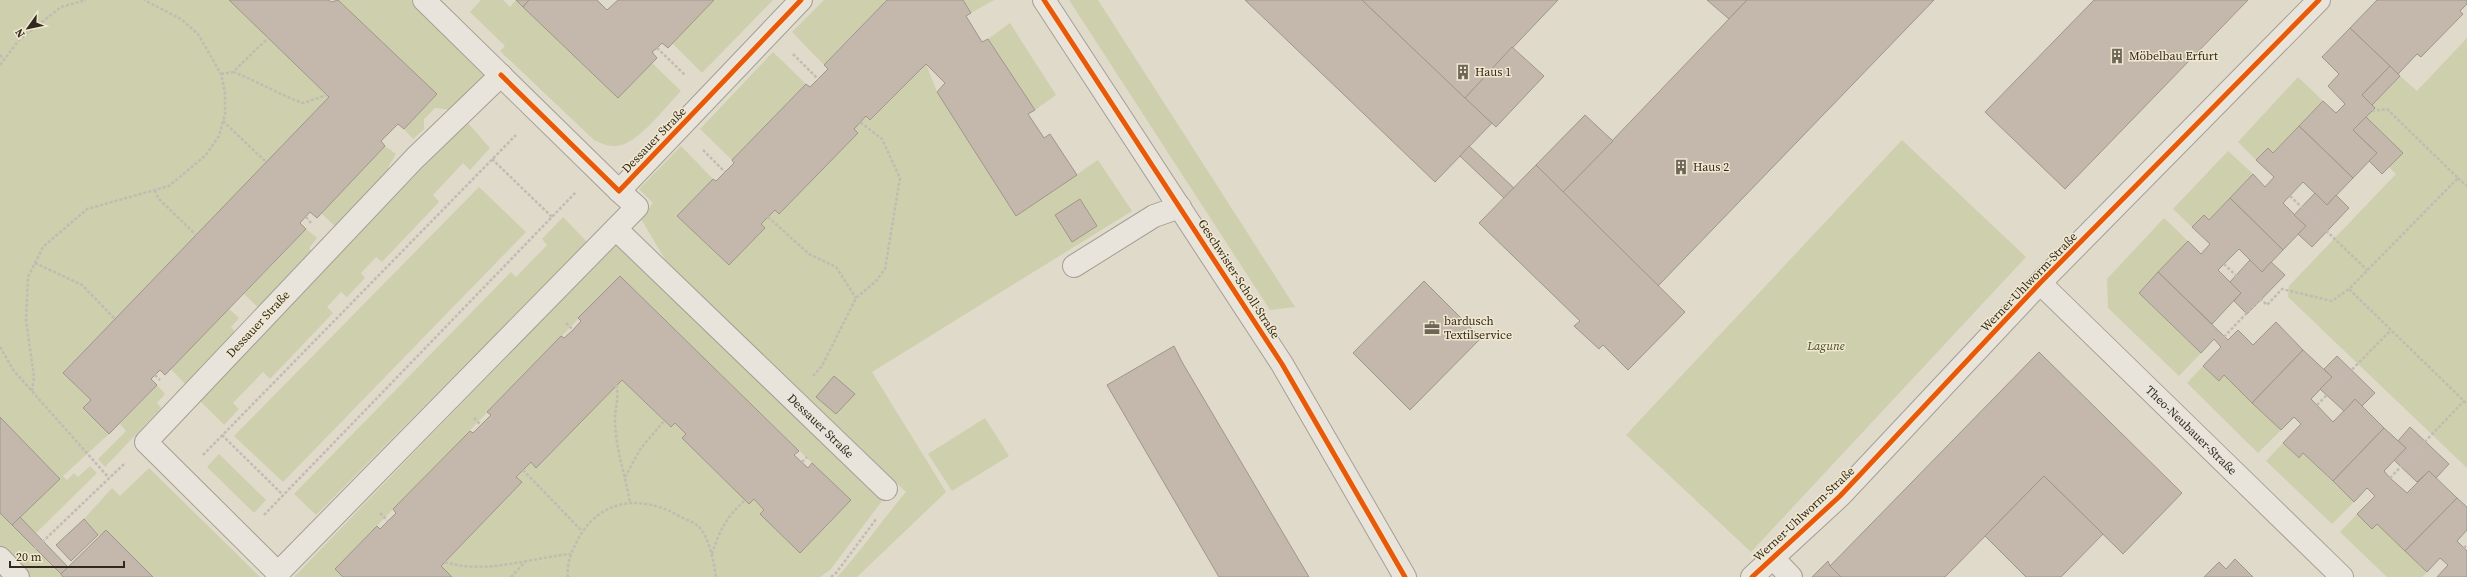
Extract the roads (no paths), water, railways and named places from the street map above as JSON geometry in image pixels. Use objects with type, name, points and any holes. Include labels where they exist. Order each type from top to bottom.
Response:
[{"type":"street","name":"Dessauer Straße","points":[[424,0],[501,75],[597,170],[637,207],[280,575],[146,442],[415,158],[501,75]]},
{"type":"street","name":"Dessauer Straße","points":[[619,191],[801,0]]},
{"type":"street","name":"Geschwister-Scholl-Straße","points":[[1044,0],[1282,364],[1405,577]]},
{"type":"street","name":"Werner-Uhlworm-Straße","points":[[1752,577],[1840,496],[2040,283],[2319,0]]},
{"type":"street","points":[[1074,266],[1154,216],[1180,207]]},
{"type":"street","name":"Dessauer Straße","points":[[616,229],[886,489]]},
{"type":"street","name":"Theo-Neubauer-Straße","points":[[2040,283],[2342,577]]},
{"type":"street","points":[[1773,558],[1791,577]]},
{"type":"place","name":"Möbelbau Erfurt","points":[[2117,56]]},
{"type":"place","name":"Haus 1","points":[[1463,72]]},
{"type":"place","name":"Haus 2","points":[[1681,167]]},
{"type":"place","name":"bardusch Textilservice","points":[[1432,328]]},
{"type":"park label","name":"Lagune","points":[[1826,346]]}]
